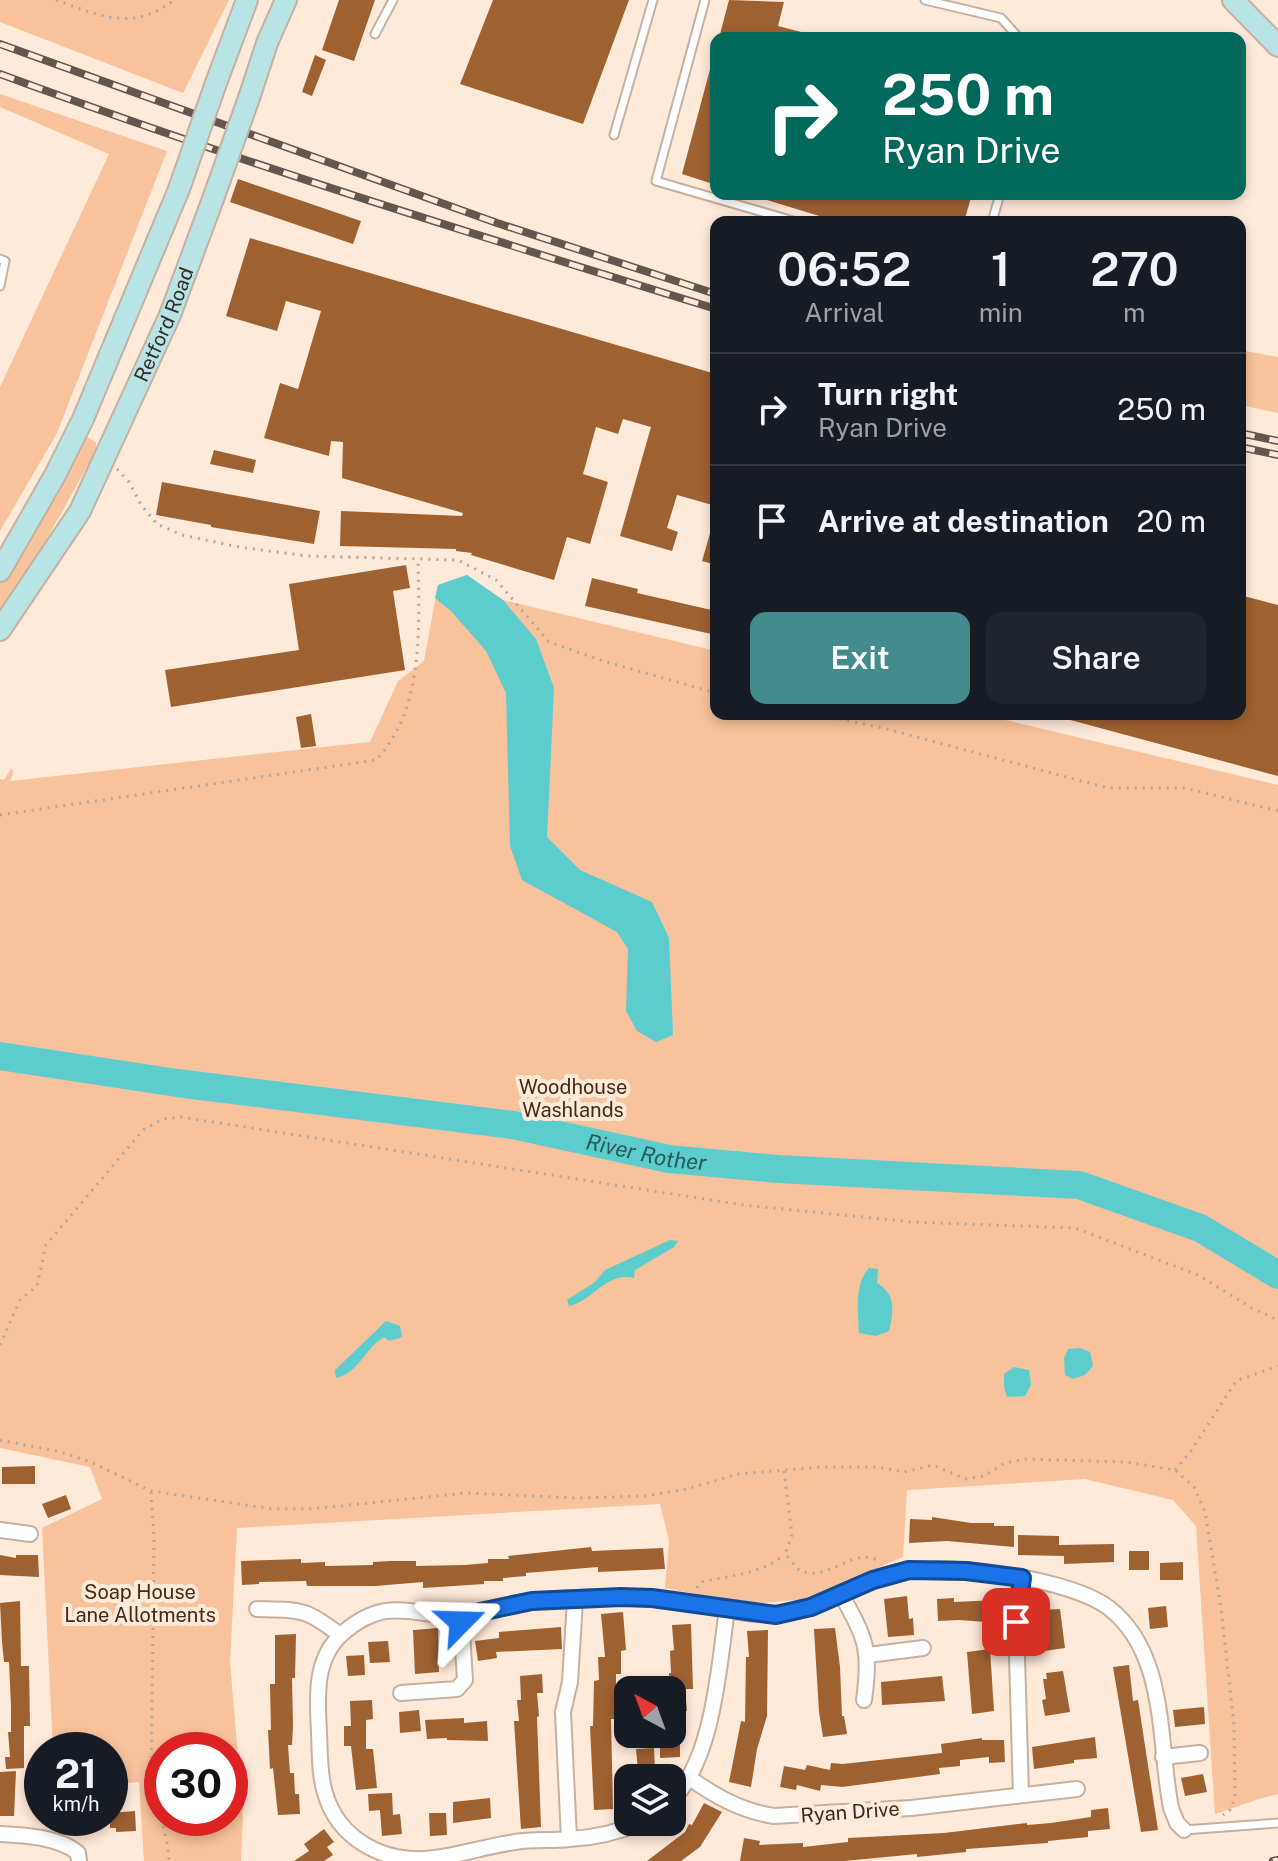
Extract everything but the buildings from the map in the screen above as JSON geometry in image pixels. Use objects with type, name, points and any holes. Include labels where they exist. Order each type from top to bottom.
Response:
[{"type":"main road","name":"Retford Road","points":[[0,571],[83,419],[179,189],[247,0]]},
{"type":"main road","name":"Retford Road","points":[[0,630],[80,511],[106,458],[170,315],[267,43],[286,0]]},
{"type":"main road","points":[[1233,0],[1278,46]]},
{"type":"street","points":[[0,1530],[30,1534]]},
{"type":"street","points":[[614,1832],[569,1839],[521,1841],[424,1859],[405,1859],[367,1847],[352,1837],[332,1812],[322,1779],[318,1685],[326,1656],[340,1635],[369,1616],[386,1610],[461,1616],[532,1601],[621,1597],[776,1615],[811,1607],[889,1574],[933,1569],[1022,1578],[1082,1594],[1107,1606],[1122,1620],[1136,1641],[1155,1688],[1171,1808],[1177,1823],[1184,1830]]},
{"type":"street","points":[[1021,1795],[1016,1622],[1022,1578]]},
{"type":"street","points":[[841,1594],[862,1635],[868,1655],[864,1700]]},
{"type":"street","points":[[569,1839],[563,1712],[570,1682],[575,1600]]},
{"type":"street","points":[[257,1609],[308,1613],[340,1635]]},
{"type":"street","points":[[686,1780],[708,1728],[727,1609]]},
{"type":"street","points":[[401,1693],[457,1689],[463,1685],[461,1616]]},
{"type":"street","points":[[868,1655],[923,1648]]},
{"type":"street","points":[[1163,1757],[1200,1753]]},
{"type":"street","name":"Ryan Drive","points":[[688,1777],[731,1804],[774,1816],[911,1808],[1077,1789]]},
{"type":"street","points":[[0,1834],[65,1845],[78,1853],[79,1861]]},
{"type":"street","points":[[357,1861],[367,1847]]},
{"type":"lane","points":[[375,34],[393,0]]},
{"type":"lane","points":[[614,135],[653,0]]},
{"type":"lane","points":[[705,0],[656,181],[710,197]]},
{"type":"lane","points":[[925,0],[1001,18],[1014,32]]},
{"type":"lane","points":[[721,200],[776,216]]},
{"type":"lane","points":[[0,259],[5,261],[0,286]]},
{"type":"lane","points":[[1184,1830],[1278,1823]]},
{"type":"path","points":[[56,0],[88,12],[129,21],[156,14],[174,0]]},
{"type":"path","points":[[106,458],[129,482],[141,505],[157,524],[182,535],[307,556],[458,560],[496,580],[549,642],[710,691]]},
{"type":"path","points":[[0,815],[376,760],[391,745],[415,681],[418,558]]},
{"type":"path","points":[[845,720],[1108,788],[1185,788],[1278,811]]},
{"type":"path","points":[[0,1345],[20,1300],[37,1286],[46,1245],[143,1130],[163,1119],[181,1117],[743,1205],[912,1222],[1075,1228],[1198,1275],[1278,1320]]},
{"type":"path","points":[[1175,1470],[1191,1451],[1236,1381],[1278,1366]]},
{"type":"path","points":[[0,1440],[57,1451],[91,1462],[151,1491],[273,1509],[311,1509],[466,1493],[577,1498],[645,1496],[687,1489],[738,1474],[821,1467],[878,1467],[904,1472],[933,1465],[966,1479],[984,1476],[1005,1463],[1055,1458],[1126,1462],[1175,1470],[1194,1487],[1205,1512],[1221,1608],[1234,1725],[1235,1798],[1230,1810],[1220,1818]]},
{"type":"path","points":[[691,1603],[701,1582],[752,1573],[773,1564],[785,1554],[792,1535],[784,1471]]},
{"type":"path","points":[[151,1491],[154,1538],[151,1783],[168,1839],[169,1861]]},
{"type":"path","points":[[785,1554],[799,1569],[816,1573],[858,1557],[870,1556],[881,1563],[889,1574]]},
{"type":"green space","points":[[0,0],[229,0],[183,93],[0,22]]},
{"type":"green space","points":[[0,94],[167,151],[57,433],[0,531],[0,387],[109,154],[0,107]]},
{"type":"green space","points":[[1246,351],[1278,357],[1278,413],[1246,406]]},
{"type":"green space","points":[[83,438],[96,442],[96,451],[45,542],[0,610],[0,583]]},
{"type":"green space","name":"Woodhouse Washlands","points":[[467,575],[503,600],[710,650],[710,720],[1005,720],[1278,785],[1278,1794],[1215,1814],[1196,1526],[1173,1500],[1085,1479],[907,1490],[903,1557],[806,1599],[763,1603],[665,1588],[669,1541],[660,1504],[237,1528],[230,1662],[236,1732],[144,1732],[144,1836],[242,1836],[241,1861],[144,1861],[139,1782],[128,1783],[128,1732],[52,1732],[42,1528],[102,1499],[90,1467],[0,1448],[0,779],[4,780],[11,769],[14,771],[10,781],[370,742],[398,681],[424,661],[438,585]]},
{"type":"water","points":[[467,575],[503,600],[536,639],[554,688],[547,837],[580,870],[652,902],[669,938],[673,1035],[656,1042],[637,1031],[626,1011],[628,949],[617,932],[522,880],[510,846],[506,693],[486,651],[452,612],[435,598],[438,585]]},
{"type":"water","points":[[670,1240],[678,1241],[674,1247],[635,1270],[634,1278],[624,1277],[608,1282],[585,1299],[569,1306],[567,1300],[595,1282],[605,1270]]},
{"type":"water","points":[[869,1268],[878,1269],[877,1283],[888,1292],[892,1304],[889,1331],[876,1336],[859,1333],[859,1290]]},
{"type":"water","points":[[386,1321],[400,1326],[402,1337],[389,1341],[384,1337],[351,1371],[336,1378],[335,1370]]},
{"type":"water","points":[[1080,1348],[1090,1352],[1093,1366],[1085,1375],[1073,1379],[1065,1375],[1064,1358],[1068,1349]]},
{"type":"water","points":[[1014,1367],[1029,1370],[1031,1385],[1025,1396],[1007,1397],[1004,1374]]},
{"type":"waterway","name":"River Rother","points":[[0,1056],[177,1083],[513,1125],[669,1159],[778,1169],[1079,1185],[1200,1228],[1278,1275]]},
{"type":"railway","points":[[0,44],[497,223],[710,292]]},
{"type":"railway","points":[[0,74],[267,167],[710,307]]},
{"type":"railway","points":[[1246,434],[1278,441]]},
{"type":"railway","points":[[1246,448],[1278,455]]},
{"type":"railway","points":[[1273,1861],[1278,1860]]},
{"type":"route","points":[[461,1622],[461,1616],[532,1601],[621,1597],[652,1598],[776,1615],[811,1607],[889,1574],[933,1569],[1022,1578],[1016,1622]]},
{"type":"park label","name":"Soap House Lane Allotments","points":[[140,1604]]}]
